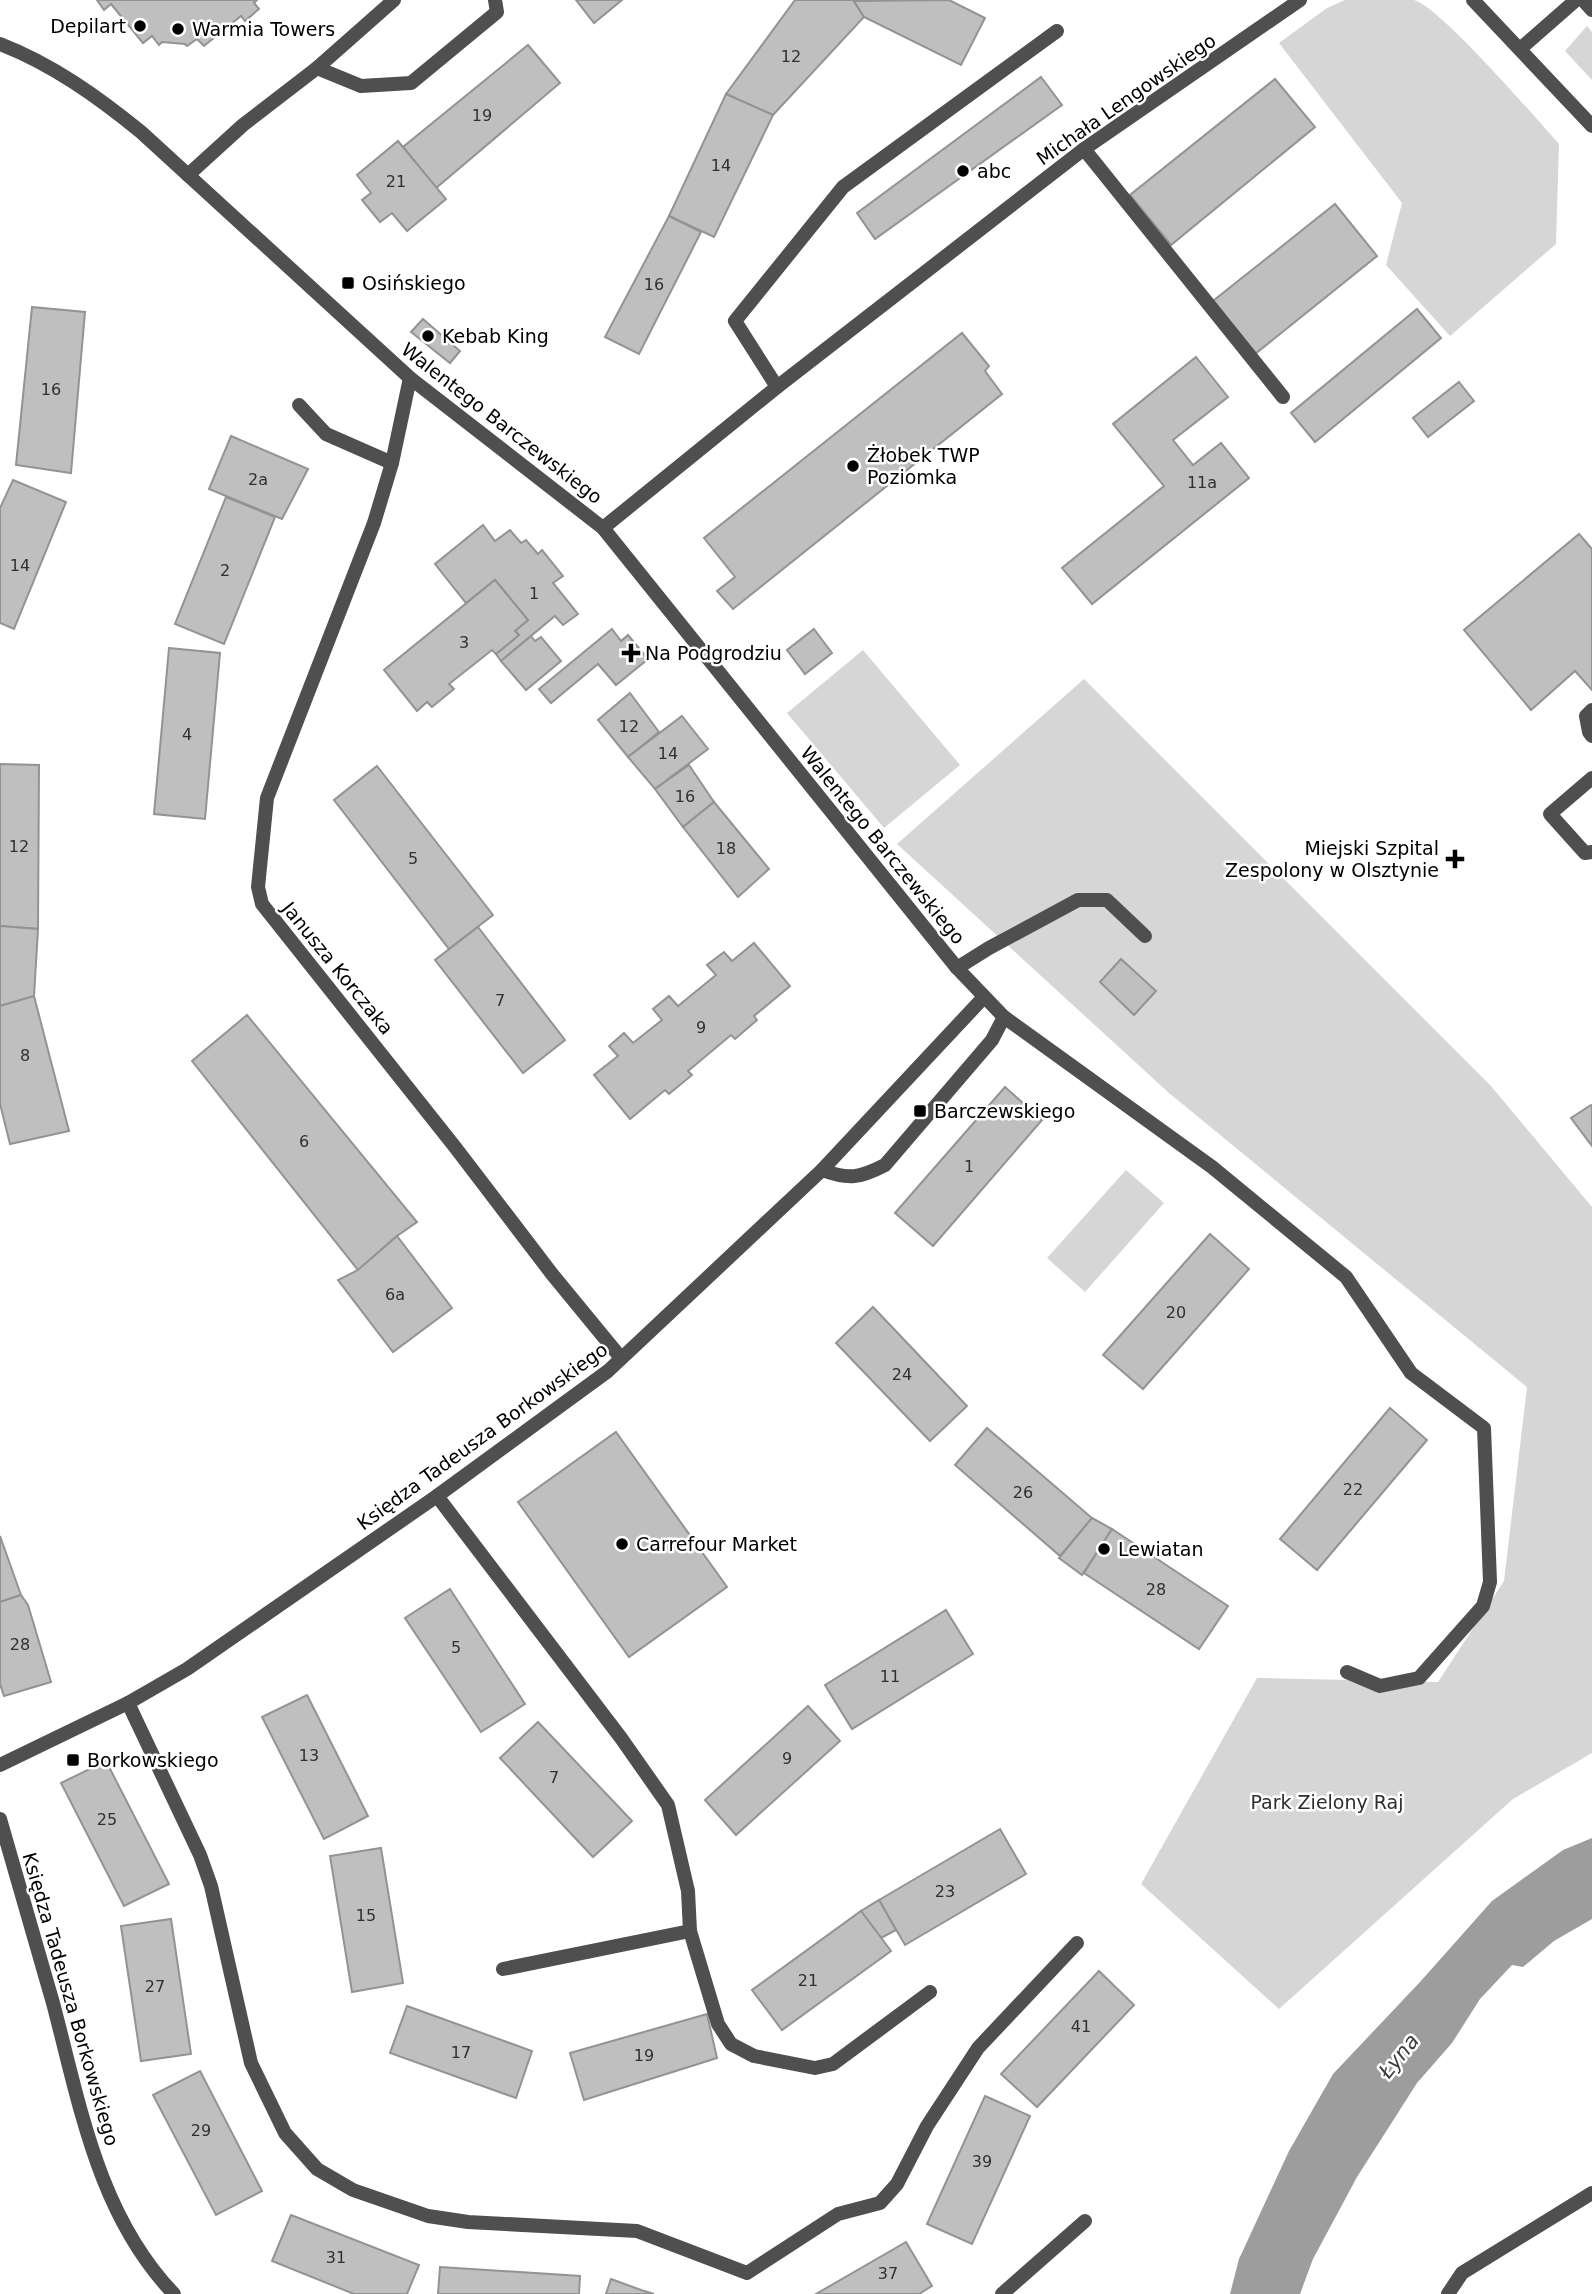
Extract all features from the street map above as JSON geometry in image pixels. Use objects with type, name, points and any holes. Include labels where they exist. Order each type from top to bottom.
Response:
[{"type":"street","points":[[188,175],[243,125],[317,68],[394,0]]},
{"type":"street","points":[[317,68],[361,86],[411,82],[497,12],[495,0]]},
{"type":"street","name":"Michała Lengowskiego","points":[[603,528],[777,387],[1084,149],[1300,0]]},
{"type":"street","points":[[1472,0],[1592,126]]},
{"type":"street","points":[[1520,49],[1576,0]]},
{"type":"street","points":[[1583,0],[1592,10]]},
{"type":"street","points":[[777,387],[735,321],[843,187],[1056,31]]},
{"type":"street","name":"Walentego Barczewskiego","points":[[0,44],[33,57],[110,107],[410,378],[603,528],[957,968],[984,997],[1004,1017],[1212,1167],[1346,1278],[1410,1373],[1485,1429],[1490,1582],[1483,1606],[1419,1678],[1380,1686],[1347,1672]]},
{"type":"street","points":[[1084,149],[1283,397]]},
{"type":"street","name":"Janusza Korczaka","points":[[410,378],[392,463],[374,523],[267,798],[258,887],[262,904],[621,1358]]},
{"type":"street","points":[[299,405],[326,434],[392,463]]},
{"type":"street","points":[[1592,710],[1586,716],[1592,736]]},
{"type":"street","points":[[1592,778],[1550,814],[1585,853],[1592,852]]},
{"type":"street","points":[[957,968],[1078,900],[1107,900],[1145,936]]},
{"type":"street","name":"Księdza Tadeusza Borkowskiego","points":[[0,1765],[128,1703],[187,1669],[436,1496],[621,1358],[822,1170],[984,997]]},
{"type":"street","points":[[822,1170],[840,1177],[864,1176],[885,1165],[992,1040],[1004,1017]]},
{"type":"street","points":[[436,1496],[621,1738],[668,1805],[688,1891],[690,1931],[718,2024],[731,2044],[754,2056],[815,2068],[832,2064],[930,1992]]},
{"type":"street","points":[[128,1703],[200,1855],[211,1886],[251,2063],[285,2133],[317,2169],[353,2190],[428,2216],[468,2222],[637,2231],[747,2273],[838,2214],[880,2203],[897,2184],[927,2126],[978,2048],[1077,1943]]},
{"type":"street","name":"Księdza Tadeusza Borkowskiego","points":[[0,1819],[53,2004],[81,2118],[112,2203],[139,2251],[174,2294]]},
{"type":"street","points":[[503,1969],[690,1931]]},
{"type":"street","points":[[1448,2294],[1462,2273],[1592,2193]]},
{"type":"street","points":[[1002,2294],[1085,2221]]},
{"type":"green space","points":[[1345,0],[1414,0],[1427,7],[1488,65],[1559,144],[1556,244],[1450,336],[1386,265],[1402,203],[1279,43],[1327,8]]},
{"type":"green space","points":[[1587,26],[1592,32],[1592,80],[1565,51]]},
{"type":"green space","points":[[863,650],[960,765],[884,828],[787,713]]},
{"type":"green space","name":"Park Zielony Raj","points":[[1084,679],[1491,1086],[1592,1207],[1592,1753],[1513,1799],[1279,2009],[1141,1884],[1257,1678],[1438,1682],[1504,1581],[1527,1387],[1169,1093],[897,844]]},
{"type":"green space","points":[[1126,1170],[1164,1203],[1085,1292],[1047,1258]]},
{"type":"water","name":"Łyna","points":[[1592,1838],[1592,1919],[1554,1941],[1523,1967],[1512,1965],[1480,1999],[1452,2043],[1417,2083],[1357,2177],[1313,2259],[1300,2294],[1230,2294],[1239,2259],[1289,2151],[1333,2074],[1492,1901],[1563,1850]]},
{"type":"building","name":"Warmia Towers","points":[[97,0],[257,0],[254,3],[259,9],[245,21],[241,16],[204,46],[197,39],[187,46],[162,42],[159,45],[152,36],[143,43],[111,4],[104,10]]},
{"type":"building","points":[[576,0],[622,0],[594,23]]},
{"type":"building","points":[[795,0],[853,0],[864,17],[773,115],[726,94]]},
{"type":"building","points":[[949,0],[985,18],[961,65],[864,17],[854,1]]},
{"type":"building","points":[[528,45],[560,83],[436,188],[403,147]]},
{"type":"building","points":[[1041,77],[1062,105],[875,239],[857,213]]},
{"type":"building","points":[[1275,79],[1315,127],[1171,245],[1130,195]]},
{"type":"building","points":[[726,94],[773,115],[714,237],[669,216]]},
{"type":"building","points":[[398,141],[446,199],[407,231],[392,213],[380,222],[362,200],[371,193],[357,175]]},
{"type":"building","points":[[1335,204],[1377,256],[1255,354],[1213,301]]},
{"type":"building","points":[[669,216],[701,232],[639,354],[605,337]]},
{"type":"building","points":[[32,307],[85,312],[71,473],[16,465]]},
{"type":"building","points":[[1417,309],[1441,338],[1315,442],[1291,413]]},
{"type":"building","points":[[423,319],[460,351],[450,363],[411,332]]},
{"type":"building","points":[[962,333],[989,366],[985,371],[1002,394],[733,609],[717,591],[735,577],[704,538]]},
{"type":"building","points":[[1196,357],[1228,397],[1173,440],[1193,465],[1221,443],[1249,478],[1092,604],[1062,568],[1164,486],[1113,424]]},
{"type":"building","points":[[1459,382],[1474,401],[1428,437],[1413,418]]},
{"type":"building","points":[[231,436],[308,469],[282,519],[209,489]]},
{"type":"building","points":[[13,480],[66,502],[14,629],[0,623],[0,508]]},
{"type":"building","points":[[226,497],[275,517],[224,644],[175,624]]},
{"type":"building","points":[[483,525],[495,541],[510,530],[521,543],[526,540],[538,554],[542,550],[563,576],[553,583],[578,614],[563,625],[555,616],[501,661],[496,654],[519,635],[515,631],[528,620],[495,580],[466,603],[435,564]]},
{"type":"building","points":[[1579,534],[1592,549],[1592,690],[1575,671],[1531,710],[1464,630]]},
{"type":"building","points":[[495,580],[528,620],[515,631],[519,635],[496,654],[492,650],[449,684],[454,689],[432,707],[427,702],[417,711],[384,670]]},
{"type":"building","points":[[612,629],[621,641],[628,635],[648,659],[616,685],[598,664],[551,703],[539,689]]},
{"type":"building","points":[[814,629],[832,653],[805,674],[787,650]]},
{"type":"building","points":[[531,636],[535,641],[541,637],[561,661],[526,690],[501,661]]},
{"type":"building","points":[[169,648],[220,653],[205,819],[154,814]]},
{"type":"building","points":[[630,693],[659,732],[628,757],[598,720]]},
{"type":"building","points":[[682,716],[708,749],[655,789],[628,757]]},
{"type":"building","points":[[0,764],[39,765],[38,929],[0,926]]},
{"type":"building","points":[[689,765],[714,802],[683,827],[655,789]]},
{"type":"building","points":[[377,766],[493,915],[449,949],[334,800]]},
{"type":"building","points":[[714,802],[769,869],[738,897],[683,827]]},
{"type":"building","points":[[0,926],[38,929],[34,996],[0,1006]]},
{"type":"building","points":[[478,927],[565,1040],[523,1073],[435,960]]},
{"type":"building","points":[[754,943],[790,986],[754,1016],[757,1020],[735,1039],[731,1035],[688,1071],[692,1075],[669,1094],[665,1090],[630,1119],[594,1075],[618,1056],[609,1046],[624,1033],[633,1043],[662,1020],[653,1009],[669,996],[678,1006],[716,975],[707,965],[724,952],[732,961]]},
{"type":"building","points":[[1121,959],[1156,991],[1134,1015],[1100,982]]},
{"type":"building","points":[[34,996],[69,1131],[10,1144],[0,1104],[0,1006]]},
{"type":"building","points":[[247,1015],[417,1222],[358,1270],[192,1061]]},
{"type":"building","points":[[1005,1087],[1042,1120],[933,1246],[895,1213]]},
{"type":"building","points":[[1592,1106],[1592,1146],[1571,1118]]},
{"type":"building","points":[[1210,1234],[1249,1269],[1143,1389],[1103,1355]]},
{"type":"building","points":[[397,1236],[452,1308],[393,1352],[338,1280],[358,1270]]},
{"type":"building","points":[[873,1307],[967,1406],[930,1441],[836,1343]]},
{"type":"building","points":[[1390,1408],[1427,1440],[1317,1570],[1280,1539]]},
{"type":"building","points":[[987,1428],[1092,1518],[1060,1556],[955,1465]]},
{"type":"building","name":"Carrefour Market","points":[[616,1432],[727,1587],[629,1657],[518,1502]]},
{"type":"building","points":[[1092,1518],[1112,1529],[1082,1575],[1059,1558]]},
{"type":"building","points":[[1112,1529],[1228,1606],[1199,1649],[1084,1573]]},
{"type":"building","points":[[0,1536],[21,1595],[0,1602]]},
{"type":"building","points":[[450,1589],[525,1704],[481,1732],[405,1618]]},
{"type":"building","points":[[21,1595],[28,1605],[51,1682],[4,1696],[0,1684],[0,1602]]},
{"type":"building","points":[[946,1610],[973,1654],[852,1729],[825,1685]]},
{"type":"building","points":[[307,1695],[368,1816],[324,1839],[262,1717]]},
{"type":"building","points":[[808,1706],[840,1741],[736,1835],[705,1800]]},
{"type":"building","points":[[538,1722],[632,1821],[593,1857],[500,1758]]},
{"type":"building","points":[[106,1761],[169,1884],[124,1906],[61,1783]]},
{"type":"building","points":[[1000,1829],[1026,1874],[905,1945],[879,1900]]},
{"type":"building","points":[[381,1848],[403,1983],[352,1992],[330,1856]]},
{"type":"building","points":[[879,1900],[896,1930],[881,1938],[861,1911]]},
{"type":"building","points":[[861,1911],[891,1951],[782,2030],[752,1990]]},
{"type":"building","points":[[171,1919],[191,2054],[141,2061],[121,1926]]},
{"type":"building","points":[[1099,1971],[1134,2005],[1037,2107],[1001,2074]]},
{"type":"building","points":[[407,2006],[532,2051],[516,2098],[390,2053]]},
{"type":"building","points":[[707,2014],[717,2058],[584,2100],[570,2053]]},
{"type":"building","points":[[200,2071],[262,2191],[216,2215],[153,2095]]},
{"type":"building","points":[[985,2096],[1030,2116],[972,2244],[927,2224]]},
{"type":"building","points":[[291,2215],[419,2265],[407,2294],[354,2294],[272,2261]]},
{"type":"building","points":[[906,2242],[932,2286],[919,2294],[816,2294]]},
{"type":"building","points":[[440,2267],[580,2276],[579,2294],[438,2294]]},
{"type":"building","points":[[611,2279],[641,2290],[654,2294],[606,2294]]},
{"type":"place","name":"Depilart","points":[[140,26]]},
{"type":"place","name":"Warmia Towers","points":[[178,29]]},
{"type":"place","name":"abc","points":[[963,171]]},
{"type":"place","name":"Osińskiego","points":[[348,283]]},
{"type":"place","name":"Kebab King","points":[[428,336]]},
{"type":"place","name":"Żłobek TWP Poziomka","points":[[853,466]]},
{"type":"place","name":"Na Podgrodziu","points":[[631,653]]},
{"type":"place","name":"Miejski Szpital Zespolony w Olsztynie","points":[[1455,859]]},
{"type":"place","name":"Barczewskiego","points":[[920,1111]]},
{"type":"place","name":"Carrefour Market","points":[[622,1544]]},
{"type":"place","name":"Lewiatan","points":[[1104,1549]]},
{"type":"place","name":"Borkowskiego","points":[[73,1760]]}]
